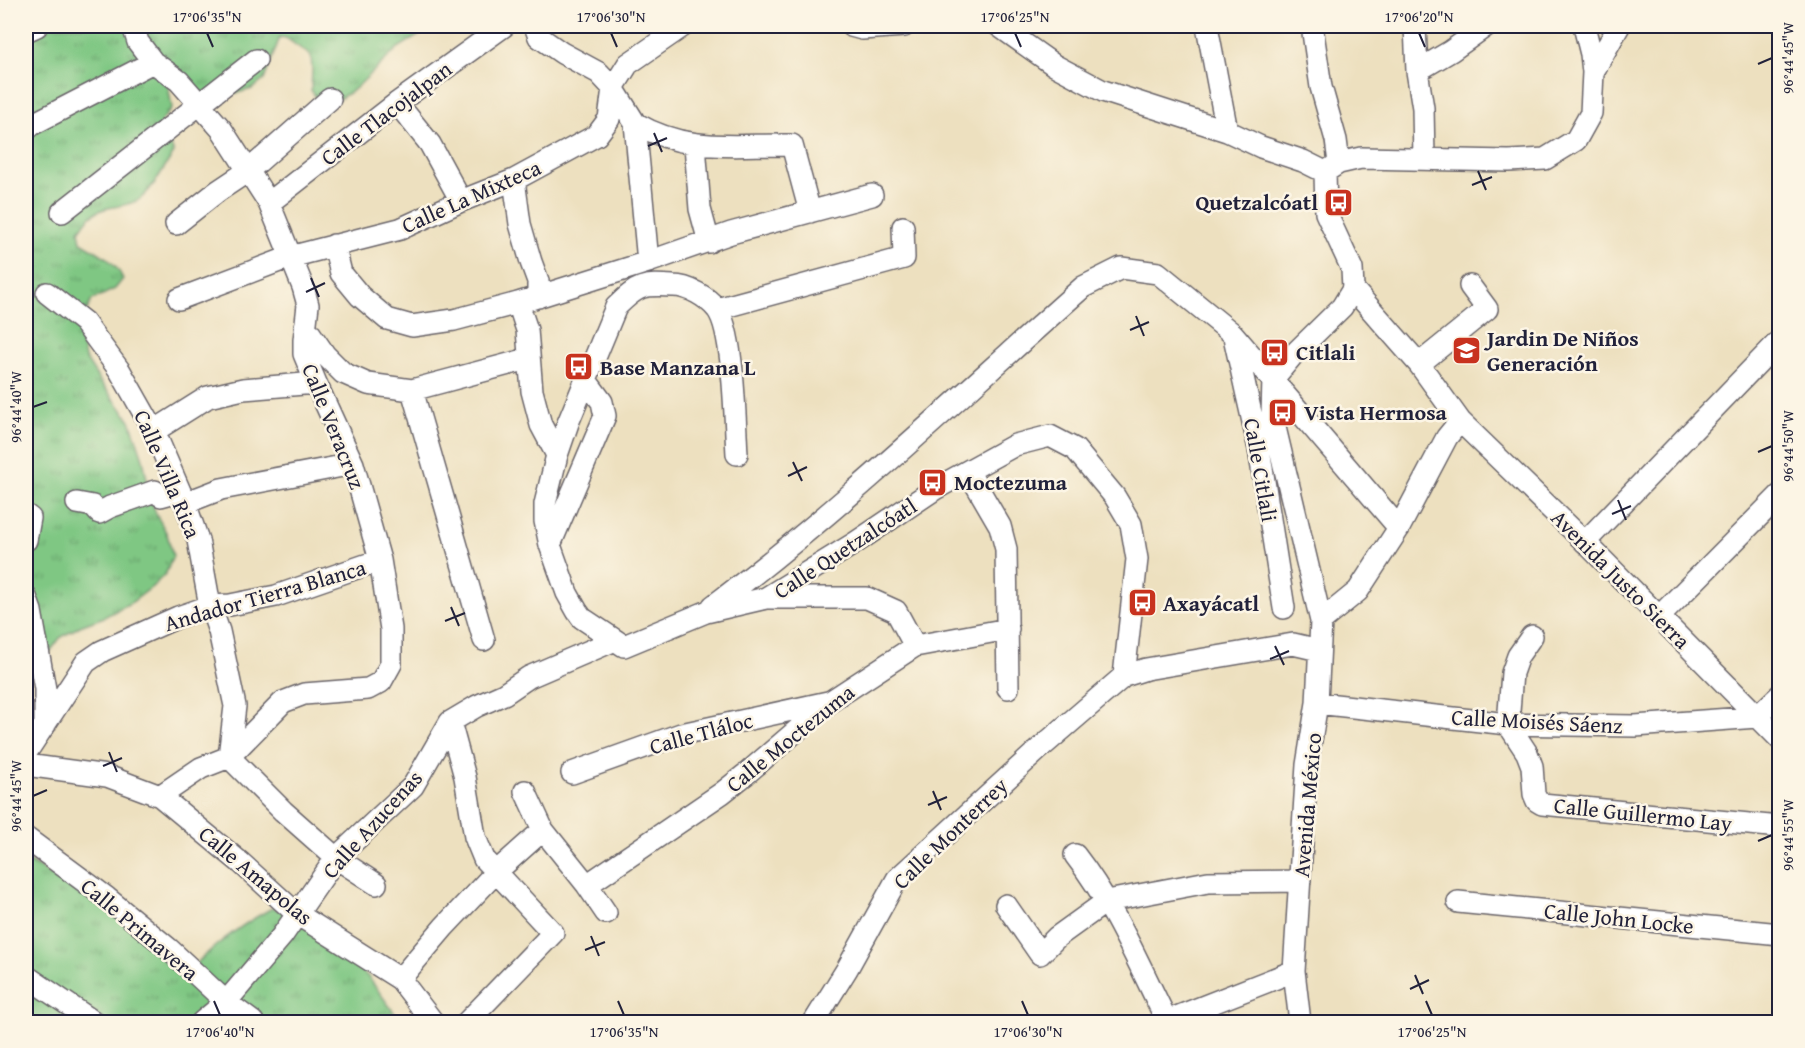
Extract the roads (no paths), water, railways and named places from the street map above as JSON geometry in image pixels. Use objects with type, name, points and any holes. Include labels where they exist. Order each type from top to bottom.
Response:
[{"type":"street","points":[[26,32],[37,26]]},
{"type":"street","name":"Calle Veracruz","points":[[133,26],[138,42],[153,62],[179,81],[222,130],[269,203],[303,287],[308,305],[304,354],[353,464],[380,560],[392,629],[391,664],[381,682],[368,689],[303,694],[283,702],[229,757]]},
{"type":"street","name":"Calle Tlacojalpan","points":[[269,203],[397,103],[504,26]]},
{"type":"street","points":[[535,26],[539,37],[562,53],[599,73],[613,88],[635,123],[648,262]]},
{"type":"street","name":"Calle La Mixteca","points":[[179,299],[290,257],[400,229],[514,180],[597,135],[609,119],[613,88],[628,64],[684,26]]},
{"type":"street","points":[[851,26],[862,29],[904,26]]},
{"type":"street","points":[[999,26],[1054,65],[1103,91],[1227,131],[1261,147],[1332,168],[1361,158],[1509,161],[1545,159],[1576,140],[1591,113],[1593,72],[1584,26]]},
{"type":"street","points":[[1207,26],[1227,131]]},
{"type":"street","points":[[1293,644],[1284,608],[1312,589],[1272,415],[1273,379],[1342,307],[1353,289],[1352,269],[1326,213],[1336,140],[1321,87],[1312,26]]},
{"type":"street","points":[[1415,26],[1417,71],[1423,108],[1424,159]]},
{"type":"street","points":[[1417,71],[1451,51],[1486,26]]},
{"type":"street","points":[[1593,72],[1619,26]]},
{"type":"street","points":[[62,212],[256,60]]},
{"type":"street","points":[[26,130],[33,124],[153,62]]},
{"type":"street","points":[[176,224],[248,171],[330,99]]},
{"type":"street","points":[[397,103],[430,144],[461,201]]},
{"type":"street","points":[[635,123],[650,132],[694,145],[792,146],[810,212]]},
{"type":"street","points":[[694,145],[700,209],[709,242]]},
{"type":"street","points":[[514,180],[520,224],[538,280],[528,300],[528,359],[532,391],[541,425],[557,455]]},
{"type":"street","points":[[334,245],[341,273],[360,296],[387,319],[412,326],[454,320],[528,300],[731,233],[872,195]]},
{"type":"street","points":[[717,309],[904,258],[903,228]]},
{"type":"street","name":"Calle Quetzalcóatl","points":[[706,612],[761,570],[848,496],[1083,287],[1121,268],[1158,273],[1233,334]]},
{"type":"street","points":[[616,272],[616,307]]},
{"type":"street","points":[[706,612],[624,646],[582,618],[567,593],[549,545],[545,504],[557,455],[585,379],[616,307],[630,293],[647,284],[678,286],[699,294],[717,309],[724,322],[730,347],[738,454]]},
{"type":"street","points":[[1419,364],[1486,309],[1470,286]]},
{"type":"street","name":"Avenida Justo Sierra","points":[[1353,289],[1419,364],[1460,421],[1585,542],[1779,739]]},
{"type":"street","name":"Calle Villa Rica","points":[[46,293],[84,322],[120,371],[154,431],[182,497],[198,540],[210,606],[219,631],[235,706],[229,757]]},
{"type":"street","points":[[305,326],[325,355],[343,373],[368,384],[412,390],[528,359]]},
{"type":"street","points":[[1233,334],[1399,528]]},
{"type":"street","name":"Calle Citlali","points":[[1233,334],[1259,449],[1284,608]]},
{"type":"street","points":[[1585,542],[1779,339]]},
{"type":"street","points":[[549,545],[605,416],[602,402],[585,379]]},
{"type":"street","points":[[154,431],[208,397],[243,389],[316,383]]},
{"type":"street","points":[[412,390],[484,640]]},
{"type":"street","points":[[1321,621],[1358,591],[1399,528],[1447,437],[1460,421]]},
{"type":"street","name":"Calle Quetzalcóatl","points":[[706,612],[766,598],[935,489],[1015,446],[1050,436],[1075,449],[1114,497],[1131,524],[1137,560],[1124,676]]},
{"type":"street","points":[[77,503],[93,506],[99,513],[155,491],[161,496],[182,497],[353,464]]},
{"type":"street","points":[[968,471],[1000,526],[1006,549],[1008,688]]},
{"type":"street","points":[[1659,616],[1779,495]]},
{"type":"street","points":[[26,515],[30,518],[26,540]]},
{"type":"street","name":"Andador Tierra Blanca","points":[[26,753],[86,662],[102,651],[178,617],[210,606],[230,605],[276,596],[380,560]]},
{"type":"street","name":"Avenida México","points":[[1300,1023],[1294,970],[1307,765],[1317,704],[1321,621],[1312,589]]},
{"type":"street","points":[[26,597],[31,611],[45,689],[45,726]]},
{"type":"street","points":[[766,598],[867,598],[896,610],[915,646]]},
{"type":"street","name":"Calle Moctezuma","points":[[587,885],[746,774],[831,701],[915,646],[1008,629]]},
{"type":"street","points":[[1508,724],[1512,673],[1518,656],[1532,636]]},
{"type":"street","name":"Calle Azucenas","points":[[202,1023],[226,1002],[282,936],[336,858],[413,786],[450,722],[504,694],[529,677],[615,640]]},
{"type":"street","points":[[1124,676],[1169,665],[1293,644],[1319,650]]},
{"type":"street","name":"Calle Monterrey","points":[[814,1023],[897,879],[1038,750],[1124,676]]},
{"type":"street","points":[[1757,717],[1779,695]]},
{"type":"street","name":"Calle Tláloc","points":[[572,773],[681,734],[831,701]]},
{"type":"street","name":"Calle Moisés Sáenz","points":[[1317,704],[1508,724],[1635,726],[1757,717]]},
{"type":"street","points":[[450,722],[465,777],[475,837],[484,859],[554,933],[467,1023]]},
{"type":"street","name":"Calle Guillermo Lay","points":[[1508,724],[1530,759],[1534,794],[1537,801],[1542,804],[1779,827]]},
{"type":"street","points":[[160,796],[201,768],[229,757],[283,811],[336,858],[376,884]]},
{"type":"street","name":"Calle Amapolas","points":[[26,765],[107,776],[160,796],[241,863],[297,914],[400,979],[433,1023]]},
{"type":"street","points":[[525,791],[543,830],[606,913]]},
{"type":"street","points":[[400,979],[444,927],[496,872],[543,830]]},
{"type":"street","name":"Calle Primavera","points":[[26,838],[107,898],[253,1023]]},
{"type":"street","points":[[1075,855],[1107,901],[1166,1022],[1294,970]]},
{"type":"street","points":[[1006,905],[1040,954],[1057,937],[1107,901],[1208,882],[1300,881]]},
{"type":"street","name":"Calle John Locke","points":[[1458,902],[1779,934]]},
{"type":"street","points":[[26,976],[94,1023]]},
{"type":"place","name":"Quetzalcóatl","points":[[1339,202]]},
{"type":"place","name":"Jardin De Niños Generación","points":[[1466,351]]},
{"type":"place","name":"Citlali","points":[[1275,352]]},
{"type":"place","name":"Base Manzana L","points":[[579,367]]},
{"type":"place","name":"Vista Hermosa","points":[[1283,412]]},
{"type":"place","name":"Moctezuma","points":[[933,482]]},
{"type":"place","name":"Axayácatl","points":[[1142,603]]}]
